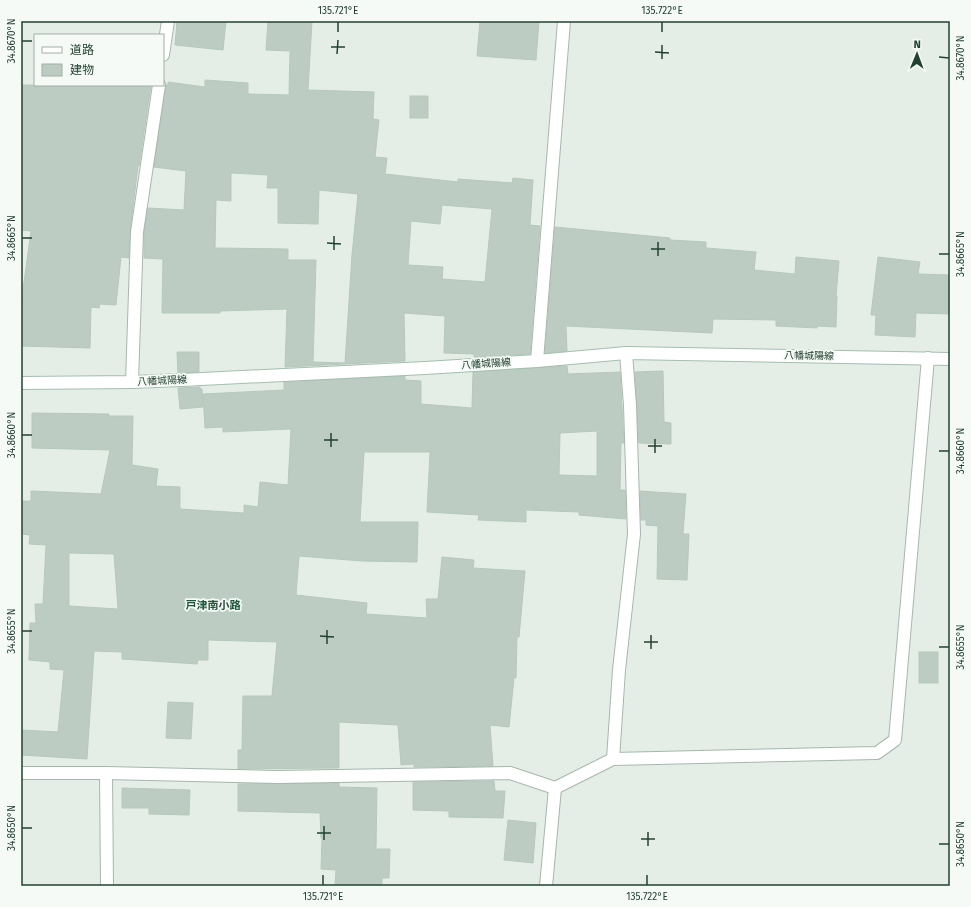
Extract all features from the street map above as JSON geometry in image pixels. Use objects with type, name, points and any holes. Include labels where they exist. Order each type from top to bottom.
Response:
[{"type":"street","points":[[164,48],[168,21]]},
{"type":"street","points":[[537,361],[564,21]]},
{"type":"street","points":[[132,382],[137,232],[159,86]]},
{"type":"street","points":[[613,759],[619,670],[634,534],[630,405],[626,353]]},
{"type":"street","name":"八幡城陽線","points":[[21,382],[132,382],[425,368],[537,361],[626,353],[950,359]]},
{"type":"street","points":[[21,773],[106,773],[278,777],[510,774],[556,788],[613,759],[877,753],[895,740],[928,358]]},
{"type":"street","points":[[106,773],[107,886]]},
{"type":"street","points":[[546,886],[556,788]]},
{"type":"building","points":[[177,21],[226,21],[223,50],[175,45]]},
{"type":"building","points":[[268,21],[312,21],[308,90],[374,92],[373,119],[379,120],[375,157],[387,158],[385,174],[458,182],[458,179],[512,183],[513,178],[533,180],[530,225],[540,226],[530,354],[474,357],[474,354],[444,353],[445,316],[404,313],[405,361],[285,367],[287,309],[220,311],[220,313],[162,313],[163,259],[144,258],[144,233],[148,208],[184,210],[186,171],[154,167],[166,85],[168,85],[168,82],[205,87],[205,80],[248,83],[248,94],[289,95],[290,51],[266,50]],"holes":[[[231,173],[268,175],[267,188],[278,188],[278,223],[318,224],[319,190],[358,194],[352,255],[345,363],[313,362],[316,260],[288,260],[288,249],[215,248],[216,200],[231,201]],[[442,205],[492,209],[485,282],[442,279],[443,267],[408,265],[411,221],[440,224]]]},
{"type":"building","points":[[480,21],[539,21],[536,60],[477,56]]},
{"type":"building","points":[[21,85],[151,86],[138,166],[130,231],[129,258],[121,257],[116,305],[100,304],[99,308],[91,307],[90,348],[21,346],[21,304],[31,231],[21,230]]},
{"type":"building","points":[[410,96],[428,96],[428,118],[410,118]]},
{"type":"building","points":[[555,227],[670,238],[670,240],[706,242],[706,248],[756,252],[754,270],[795,274],[796,257],[839,261],[836,296],[836,327],[817,326],[817,328],[776,326],[776,320],[713,319],[712,333],[566,326],[567,351],[545,353]]},
{"type":"building","points":[[878,257],[920,262],[918,274],[950,275],[950,314],[916,313],[915,337],[875,335],[876,315],[871,315]]},
{"type":"building","points":[[177,352],[199,352],[199,372],[178,373]]},
{"type":"building","points":[[567,366],[568,374],[620,372],[624,443],[621,443],[620,490],[625,490],[626,519],[579,515],[579,512],[526,510],[526,522],[478,520],[479,515],[427,512],[430,452],[364,452],[360,522],[418,522],[417,562],[362,561],[299,556],[296,595],[367,603],[366,614],[427,618],[426,599],[438,599],[442,557],[474,560],[473,568],[525,571],[519,637],[517,637],[516,678],[514,678],[509,727],[490,725],[493,766],[414,767],[414,764],[401,765],[398,725],[339,722],[339,768],[238,769],[238,750],[242,750],[243,696],[272,696],[277,642],[208,640],[208,660],[198,660],[197,664],[122,659],[122,652],[94,651],[87,759],[21,755],[21,730],[58,732],[64,670],[50,669],[50,662],[29,660],[30,623],[36,623],[35,604],[43,604],[46,545],[29,544],[30,535],[21,534],[21,501],[31,501],[31,491],[101,494],[110,450],[32,448],[32,413],[109,414],[109,416],[133,416],[132,465],[158,469],[156,486],[180,487],[180,509],[244,513],[244,505],[258,507],[260,482],[288,485],[291,429],[223,432],[223,427],[205,428],[203,394],[284,390],[284,382],[405,376],[405,380],[421,381],[421,404],[472,408],[473,372]],"holes":[[[597,431],[597,476],[559,475],[560,433]],[[69,553],[114,554],[118,609],[69,606]]]},
{"type":"building","points":[[663,371],[664,422],[671,423],[671,444],[639,443],[635,372]]},
{"type":"building","points":[[200,387],[200,389],[202,389],[203,407],[180,409],[178,388]]},
{"type":"building","points":[[640,491],[686,494],[683,534],[689,534],[687,580],[657,579],[658,526],[646,525],[646,520],[641,520]]},
{"type":"building","points":[[919,652],[938,652],[938,683],[919,683]]},
{"type":"building","points":[[168,702],[193,703],[191,739],[166,738]]},
{"type":"building","points":[[494,781],[495,791],[505,791],[503,818],[449,817],[449,811],[413,810],[413,782]]},
{"type":"building","points":[[339,783],[339,787],[377,788],[376,849],[390,849],[389,878],[382,878],[382,886],[335,886],[336,870],[321,869],[322,838],[320,813],[238,811],[238,784]]},
{"type":"building","points":[[122,788],[190,790],[189,815],[149,814],[149,808],[122,808]]},
{"type":"building","points":[[508,820],[536,823],[533,863],[504,860]]},
{"type":"district","name":"戸津南小路","points":[[213,605]]}]
